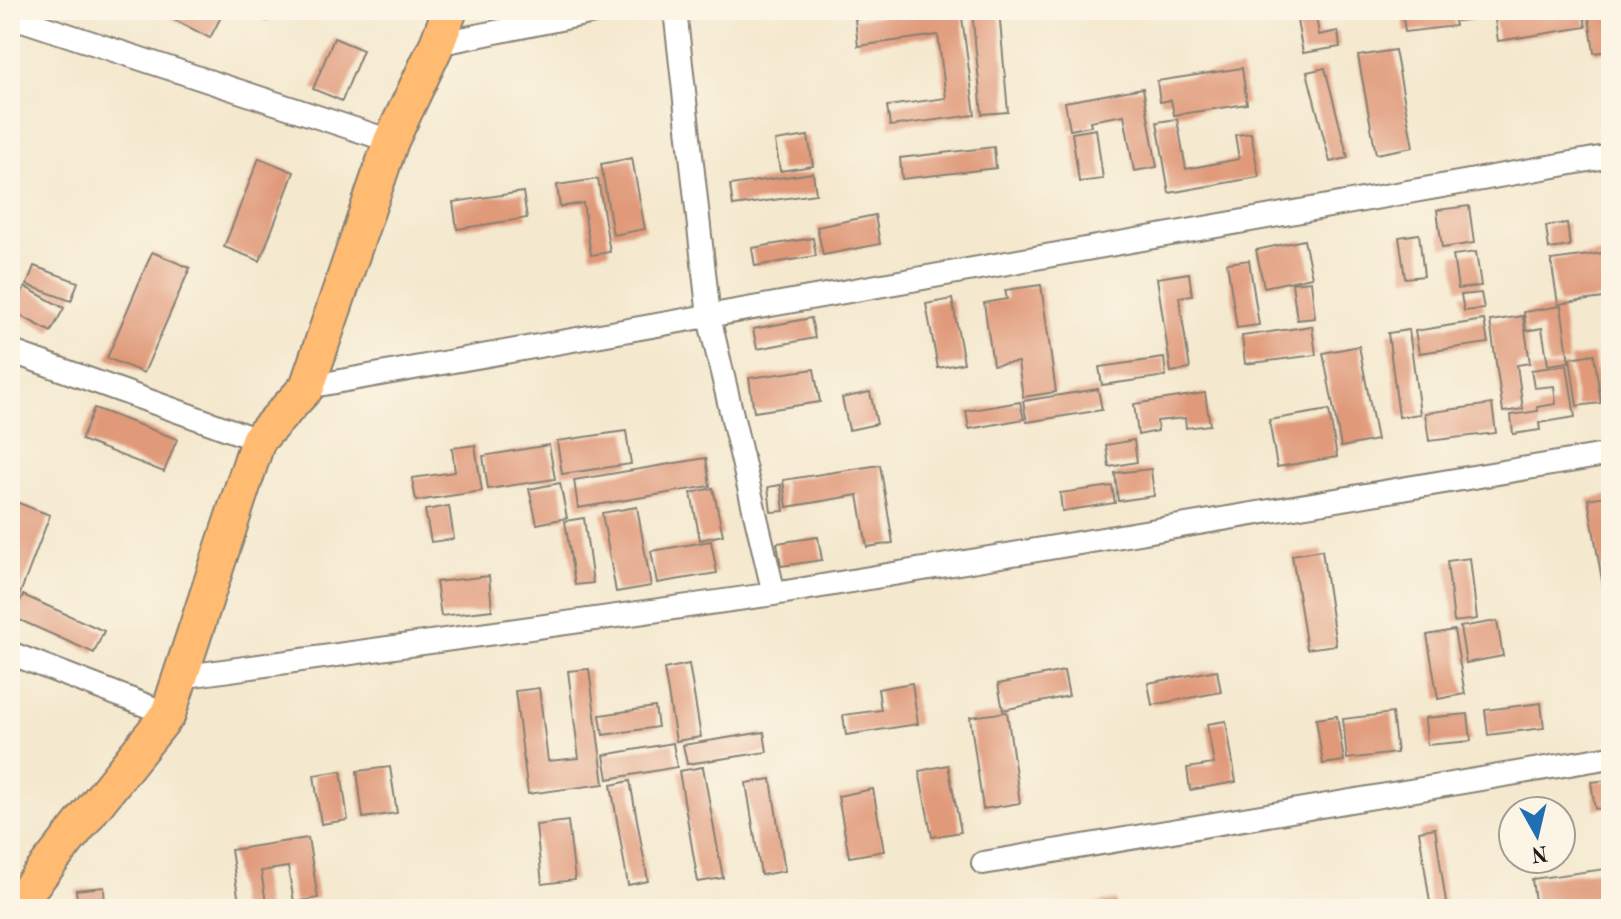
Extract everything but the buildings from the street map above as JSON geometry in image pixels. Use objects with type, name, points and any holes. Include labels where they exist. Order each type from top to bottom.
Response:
[{"type":"main road","points":[[13,909],[168,714],[258,440],[307,387],[391,141],[450,10]]},
{"type":"street","points":[[437,44],[604,10]]},
{"type":"street","points":[[675,10],[709,317],[774,594]]},
{"type":"street","points":[[10,16],[391,141]]},
{"type":"street","points":[[307,387],[1611,156]]},
{"type":"street","points":[[10,351],[258,440]]},
{"type":"street","points":[[180,677],[774,594],[1611,454]]},
{"type":"street","points":[[10,653],[168,714]]},
{"type":"street","points":[[983,863],[1611,757]]}]
